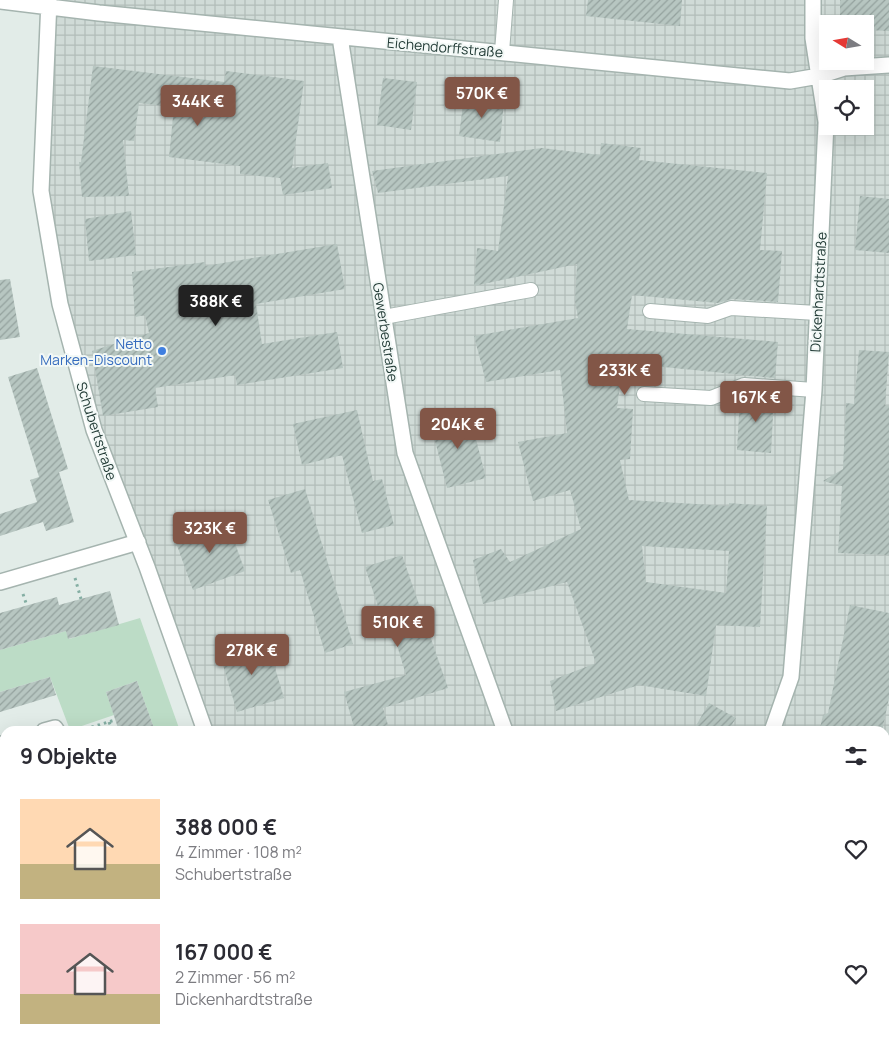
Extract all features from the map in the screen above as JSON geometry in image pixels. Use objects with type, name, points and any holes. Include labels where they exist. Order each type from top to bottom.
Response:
[{"type":"street","name":"Dickenhardtstraße","points":[[774,726],[791,677],[814,390],[826,122],[813,38],[813,0]]},
{"type":"street","name":"Eichendorffstraße","points":[[0,1],[49,3],[340,37],[790,81],[819,76],[844,68],[889,65]]},
{"type":"street","name":"Schubertstraße","points":[[49,3],[41,191],[60,304],[94,430],[138,542],[203,726]]},
{"type":"street","name":"Gewerbestraße","points":[[340,37],[405,453],[503,726]]},
{"type":"street","points":[[0,582],[138,542]]},
{"type":"lane","points":[[502,52],[506,0]]},
{"type":"lane","points":[[384,317],[531,290]]},
{"type":"lane","points":[[650,311],[708,316],[731,308],[817,314]]},
{"type":"lane","points":[[644,394],[711,398],[744,385],[814,390]]},
{"type":"path","points":[[75,578],[81,599]]},
{"type":"path","points":[[22,592],[27,606]]},
{"type":"path","points":[[96,726],[115,720]]},
{"type":"path","points":[[110,722],[111,726]]},
{"type":"shaded area","points":[[49,0],[889,0],[889,726],[203,726],[94,430],[41,191]]},
{"type":"green space","points":[[140,618],[178,726],[153,726],[137,681],[106,692],[114,715],[82,726],[68,726],[50,677],[0,692],[0,650],[66,631],[69,639]]},
{"type":"building","points":[[588,0],[682,0],[680,26],[586,16]]},
{"type":"building","points":[[840,0],[889,0],[889,31],[874,30],[874,15],[840,15]]},
{"type":"building","points":[[93,66],[224,82],[226,71],[304,81],[292,168],[328,163],[332,188],[283,195],[280,178],[240,174],[240,166],[169,157],[174,107],[139,103],[134,141],[123,140],[129,196],[82,197],[79,162],[81,162]]},
{"type":"building","points":[[383,78],[417,82],[411,130],[377,125]]},
{"type":"building","points":[[464,96],[504,101],[500,142],[459,136]]},
{"type":"building","points":[[601,143],[641,148],[639,160],[767,173],[760,250],[782,251],[778,302],[732,299],[718,303],[632,295],[627,329],[778,342],[775,378],[623,363],[617,408],[633,409],[630,459],[620,460],[629,500],[729,506],[729,503],[767,506],[760,627],[716,625],[706,696],[639,685],[556,711],[550,681],[596,663],[567,582],[483,604],[473,560],[501,549],[510,562],[581,529],[570,490],[533,501],[518,442],[567,433],[560,370],[486,382],[474,336],[578,318],[575,301],[577,264],[474,286],[477,248],[498,251],[508,176],[378,193],[372,171],[542,148],[600,155]],"holes":[[[642,546],[729,551],[726,593],[646,582]]]},
{"type":"building","points":[[860,196],[889,199],[889,253],[855,250]]},
{"type":"building","points":[[131,211],[136,255],[89,261],[85,219]]},
{"type":"building","points":[[337,244],[345,289],[256,304],[262,344],[337,332],[343,368],[237,385],[235,375],[155,388],[158,407],[103,416],[92,351],[149,333],[145,315],[135,317],[132,272],[205,262],[205,266]]},
{"type":"building","points":[[10,279],[20,337],[0,340],[0,280]]},
{"type":"building","points":[[859,350],[889,352],[885,405],[889,406],[889,555],[838,553],[842,486],[823,481],[843,469],[846,403],[854,404]]},
{"type":"building","points":[[37,368],[68,469],[59,472],[74,522],[46,531],[43,522],[0,536],[0,514],[37,502],[30,480],[39,477],[8,377]]},
{"type":"building","points":[[745,394],[774,396],[771,453],[737,450],[740,396]]},
{"type":"building","points":[[357,410],[373,481],[382,479],[394,525],[362,533],[342,455],[302,465],[293,424]]},
{"type":"building","points":[[469,412],[486,478],[447,488],[430,421]]},
{"type":"building","points":[[305,489],[353,644],[325,653],[300,570],[291,573],[268,500]]},
{"type":"building","points":[[226,518],[245,571],[193,590],[174,537]]},
{"type":"building","points":[[402,555],[448,688],[383,708],[388,725],[384,726],[354,726],[344,692],[406,675],[392,629],[386,631],[365,567]]},
{"type":"building","points":[[110,591],[119,625],[68,639],[66,631],[0,650],[0,613],[57,597],[59,605]]},
{"type":"building","points":[[850,605],[889,613],[889,698],[883,726],[820,726],[823,715],[828,713]]},
{"type":"building","points":[[267,641],[284,698],[237,712],[220,655]]},
{"type":"building","points":[[50,677],[56,695],[0,712],[0,692]]},
{"type":"building","points":[[137,681],[153,726],[117,726],[106,692]]},
{"type":"building","points":[[709,703],[736,718],[731,726],[696,726]]},
{"type":"place","name":"Netto Marken-Discount","points":[[162,351]]}]
